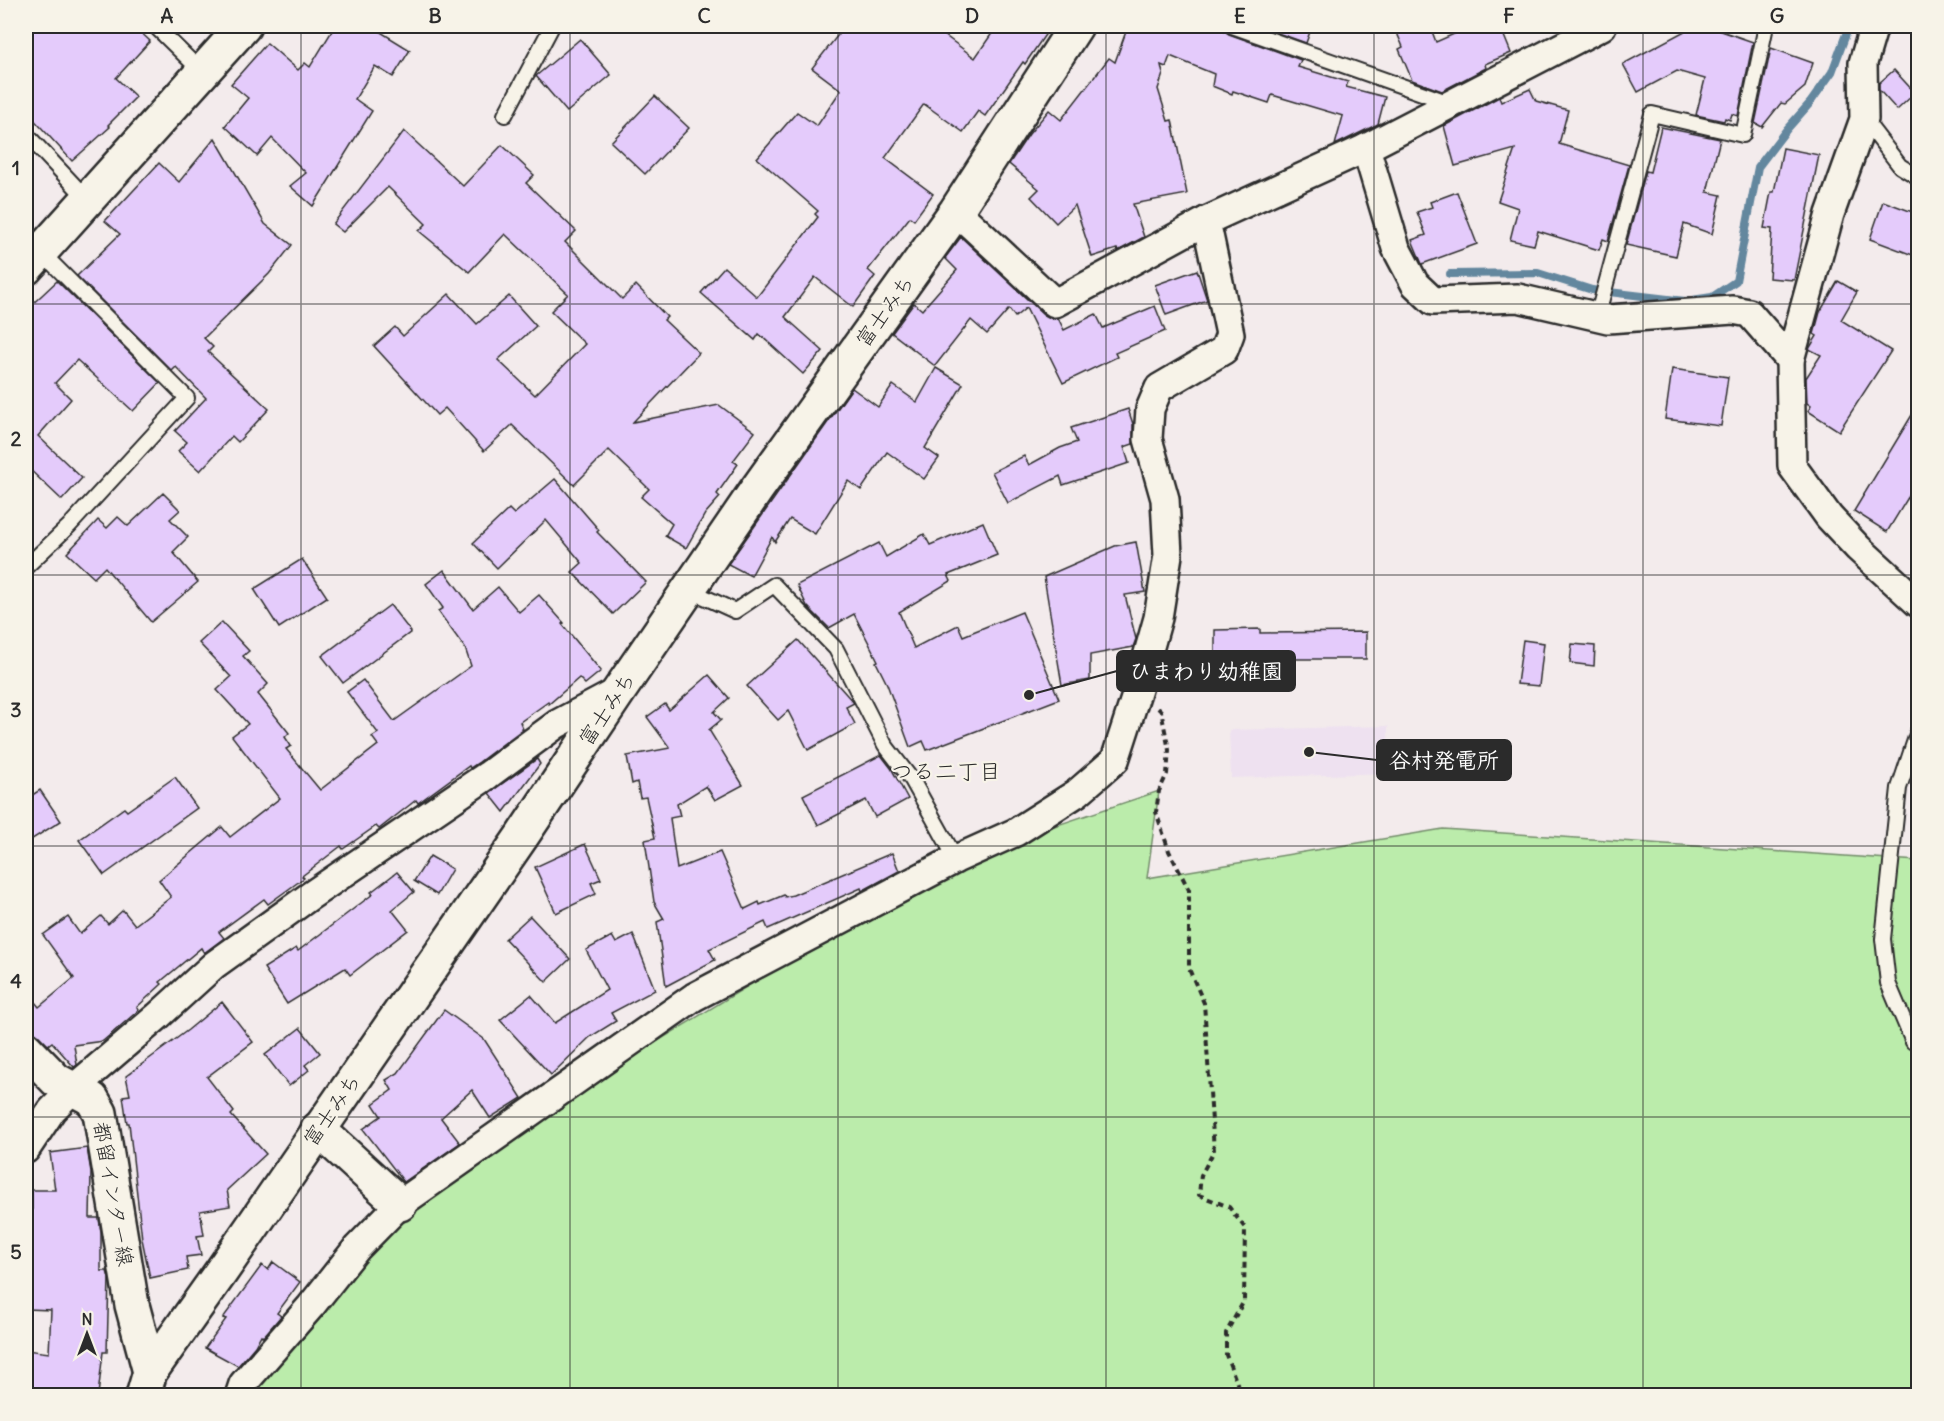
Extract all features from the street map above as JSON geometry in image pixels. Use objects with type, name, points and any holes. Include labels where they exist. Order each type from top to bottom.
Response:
[{"type":"main road","points":[[33,259],[244,26]]},
{"type":"main road","name":"富士みち","points":[[146,1384],[318,1129],[522,836],[758,489],[956,211],[1077,26]]},
{"type":"main road","name":"都留インター線","points":[[26,1049],[56,1080],[92,1099],[100,1113],[146,1384]]},
{"type":"main road","points":[[318,1129],[400,1204]]},
{"type":"street","points":[[1874,26],[1863,63],[1864,119],[1830,214],[1790,360],[1792,466],[1829,517],[1858,548],[1918,603]]},
{"type":"street","points":[[956,211],[1055,303],[1206,222],[1366,148],[1453,104],[1593,27]]},
{"type":"street","points":[[1366,148],[1396,248],[1415,284],[1433,302],[1518,298],[1608,319],[1733,310],[1749,313],[1790,360]]},
{"type":"street","points":[[240,1395],[243,1384],[311,1306],[357,1248],[400,1204],[694,997],[956,859],[1016,832],[1077,793],[1115,760],[1158,618],[1168,555],[1165,499],[1148,439],[1150,409],[1159,388],[1224,350],[1230,334],[1206,222]]},
{"type":"street","points":[[26,1149],[52,1110],[74,1088],[214,965],[310,896],[488,775],[557,724],[619,691]]},
{"type":"lane","points":[[155,26],[202,72]]},
{"type":"lane","points":[[505,115],[552,26]]},
{"type":"lane","points":[[1232,26],[1453,104]]},
{"type":"lane","points":[[1597,317],[1652,114],[1743,135],[1766,26]]},
{"type":"lane","points":[[1864,119],[1900,166],[1918,177]]},
{"type":"lane","points":[[26,134],[87,199]]},
{"type":"lane","points":[[26,567],[69,526],[187,398],[33,259]]},
{"type":"lane","points":[[689,590],[735,610],[774,585],[836,649],[885,745],[912,780],[956,859]]},
{"type":"lane","points":[[1913,1042],[1888,983],[1883,939],[1899,788],[1918,731]]},
{"type":"path","points":[[1138,689],[1161,711],[1169,750],[1167,774],[1159,791],[1156,813],[1169,850],[1189,890],[1189,969],[1204,1003],[1214,1151],[1202,1175],[1199,1195],[1229,1207],[1245,1228],[1244,1301],[1226,1333],[1226,1355],[1242,1395]]},
{"type":"shaded area","points":[[1388,726],[1389,773],[1231,778],[1229,730]]},
{"type":"green space","points":[[1159,791],[1147,878],[1443,829],[1918,861],[1918,1395],[241,1396],[243,1384],[458,1163],[956,859]]},
{"type":"building","points":[[26,26],[134,26],[150,41],[116,78],[136,97],[108,125],[110,127],[72,161],[26,111]]},
{"type":"building","points":[[335,26],[371,26],[410,50],[393,77],[375,66],[355,99],[372,111],[313,206],[290,186],[306,173],[272,138],[257,156],[225,126],[248,98],[231,84],[267,43],[298,70],[305,63],[310,67]]},
{"type":"building","points":[[845,26],[932,26],[975,58],[997,26],[1051,26],[985,116],[978,111],[963,132],[924,104],[885,158],[933,194],[914,220],[910,217],[868,270],[875,276],[853,307],[815,277],[785,317],[823,351],[803,374],[759,334],[755,340],[701,293],[724,267],[757,297],[818,217],[815,214],[818,211],[757,158],[797,112],[817,126],[841,90],[812,68]]},
{"type":"building","points":[[1128,26],[1223,26],[1229,34],[1301,60],[1298,67],[1348,82],[1346,87],[1385,97],[1378,124],[1335,145],[1343,116],[1272,95],[1269,103],[1233,91],[1232,94],[1212,86],[1214,74],[1170,56],[1166,67],[1161,65],[1163,74],[1158,89],[1168,121],[1172,120],[1187,194],[1133,204],[1144,237],[1118,251],[1117,249],[1092,257],[1075,205],[1056,223],[1031,197],[1039,189],[1009,164],[1049,110],[1061,120],[1109,58],[1115,62]]},
{"type":"building","points":[[1258,26],[1312,26],[1306,43]]},
{"type":"building","points":[[1394,26],[1430,26],[1436,42],[1472,26],[1500,26],[1511,53],[1485,64],[1486,68],[1442,91],[1412,80],[1399,49],[1403,47]]},
{"type":"building","points":[[1694,26],[1707,26],[1753,42],[1738,116],[1732,114],[1730,120],[1725,118],[1724,121],[1696,115],[1705,79],[1677,71],[1638,92],[1623,64]]},
{"type":"building","points":[[580,39],[611,75],[567,112],[536,76]]},
{"type":"building","points":[[1771,48],[1813,63],[1805,87],[1785,104],[1781,103],[1762,127],[1755,123]]},
{"type":"building","points":[[1894,70],[1915,93],[1897,110],[1879,90],[1879,83]]},
{"type":"building","points":[[1530,89],[1536,101],[1568,110],[1559,144],[1629,165],[1608,241],[1603,239],[1599,250],[1538,231],[1534,245],[1510,240],[1518,208],[1498,201],[1515,149],[1455,166],[1444,126],[1499,97],[1501,102]]},
{"type":"building","points":[[655,96],[689,128],[645,174],[611,142]]},
{"type":"building","points":[[1661,127],[1720,139],[1707,192],[1721,195],[1712,234],[1684,224],[1676,256],[1626,245],[1646,171],[1650,172]]},
{"type":"building","points":[[404,131],[463,186],[502,145],[534,175],[526,183],[576,231],[565,242],[622,299],[636,285],[667,317],[664,320],[699,353],[633,422],[719,405],[755,432],[733,461],[738,464],[717,494],[720,497],[705,514],[686,548],[665,536],[672,524],[641,497],[649,489],[609,450],[574,485],[512,425],[484,451],[445,408],[437,415],[374,346],[395,327],[403,336],[449,294],[477,324],[509,296],[536,326],[498,360],[535,395],[585,344],[551,311],[568,294],[505,234],[469,272],[419,231],[426,224],[388,187],[343,232],[333,224]]},
{"type":"building","points":[[215,138],[265,224],[292,245],[269,274],[204,338],[213,347],[208,352],[269,409],[238,442],[232,436],[200,471],[178,451],[187,442],[175,431],[206,398],[176,367],[172,371],[77,276],[120,234],[105,221],[159,163],[179,182]]},
{"type":"building","points":[[1783,148],[1819,155],[1794,280],[1769,278],[1772,229],[1764,228]]},
{"type":"building","points":[[1457,192],[1477,244],[1422,264],[1412,240],[1426,235],[1417,212],[1432,207],[1430,202]]},
{"type":"building","points":[[1883,201],[1918,214],[1918,257],[1870,239]]},
{"type":"building","points":[[961,237],[1044,315],[1052,319],[1058,318],[1064,330],[1096,314],[1103,328],[1155,306],[1165,331],[1115,353],[1117,357],[1063,383],[1026,308],[1015,317],[1009,309],[987,334],[971,320],[935,366],[892,333],[914,303],[922,310],[957,270],[945,258]]},
{"type":"building","points":[[1197,270],[1207,300],[1166,315],[1155,285]]},
{"type":"building","points":[[57,281],[160,383],[133,411],[77,360],[55,383],[71,399],[38,436],[82,478],[62,500],[26,466],[26,310]]},
{"type":"building","points":[[1838,281],[1857,292],[1841,320],[1891,351],[1839,431],[1808,411],[1811,406],[1807,403],[1806,378],[1821,355],[1809,349],[1817,336],[1814,334],[1820,312]]},
{"type":"building","points":[[936,368],[963,384],[925,448],[939,458],[924,479],[887,452],[861,490],[848,481],[815,534],[790,519],[775,542],[772,537],[751,576],[728,564],[852,388],[878,407],[893,385],[917,402]]},
{"type":"building","points":[[1672,369],[1728,377],[1721,426],[1665,419]]},
{"type":"building","points":[[1918,405],[1918,481],[1887,532],[1854,511]]},
{"type":"building","points":[[1128,409],[1133,424],[1133,444],[1124,447],[1129,463],[1063,485],[1060,476],[1008,503],[992,472],[1024,456],[1029,465],[1060,448],[1077,442],[1071,428]]},
{"type":"building","points":[[555,479],[599,530],[597,532],[646,582],[613,614],[572,572],[582,563],[546,520],[497,568],[473,543],[509,509],[514,514]]},
{"type":"building","points":[[163,493],[180,510],[170,519],[188,537],[173,552],[198,582],[151,622],[105,567],[94,578],[67,553],[98,520],[107,528],[118,517],[128,526]]},
{"type":"building","points":[[983,522],[997,555],[948,575],[951,581],[899,612],[914,648],[958,625],[963,636],[1022,612],[1059,699],[927,750],[923,741],[910,747],[887,684],[876,662],[878,661],[854,614],[829,628],[807,606],[797,585],[879,543],[886,557],[924,534],[930,545]]},
{"type":"building","points":[[1136,542],[1145,592],[1125,595],[1136,639],[1133,647],[1090,655],[1090,680],[1062,685],[1044,577],[1115,546]]},
{"type":"building","points":[[302,559],[327,597],[279,628],[254,589]]},
{"type":"building","points":[[444,570],[473,609],[498,587],[519,612],[539,595],[601,671],[585,684],[579,678],[549,704],[548,702],[520,722],[523,729],[479,762],[470,768],[469,766],[418,803],[416,800],[379,829],[376,826],[343,849],[341,846],[302,876],[304,878],[268,904],[264,899],[219,932],[224,938],[204,953],[201,948],[160,982],[162,984],[137,1007],[139,1010],[103,1041],[74,1045],[77,1065],[74,1067],[52,1042],[48,1045],[32,1031],[26,1031],[26,991],[39,1007],[74,978],[43,935],[68,917],[80,934],[101,916],[108,924],[123,910],[135,925],[171,897],[159,880],[222,827],[230,837],[280,798],[232,736],[248,724],[217,690],[231,677],[199,643],[222,622],[249,651],[243,656],[268,684],[258,694],[289,733],[285,737],[291,746],[286,749],[320,790],[378,745],[372,737],[378,733],[347,692],[363,680],[394,721],[471,666],[465,648],[438,611],[443,608],[426,584]]},
{"type":"building","points":[[390,605],[411,632],[343,683],[322,656]]},
{"type":"building","points":[[1260,629],[1260,633],[1366,632],[1366,659],[1215,659],[1215,630]]},
{"type":"building","points":[[798,640],[854,703],[846,707],[855,724],[808,750],[788,711],[778,720],[747,686]]},
{"type":"building","points":[[1523,640],[1544,643],[1539,686],[1517,684]]},
{"type":"building","points":[[1572,644],[1595,646],[1594,666],[1570,663]]},
{"type":"building","points":[[709,675],[729,698],[714,712],[721,720],[709,730],[743,785],[715,800],[706,786],[677,804],[680,816],[670,818],[677,869],[720,852],[745,909],[759,902],[760,905],[784,895],[785,897],[793,895],[892,853],[899,871],[862,891],[861,888],[768,929],[765,922],[709,949],[715,960],[666,986],[657,922],[664,919],[654,902],[645,840],[655,838],[646,797],[640,798],[637,782],[632,784],[627,756],[670,748],[647,717],[665,704],[669,710]]},
{"type":"building","points":[[881,755],[908,799],[875,817],[866,800],[818,825],[803,795]]},
{"type":"building","points":[[537,759],[540,764],[504,812],[489,793]]},
{"type":"building","points":[[175,777],[197,808],[104,875],[79,840],[124,808],[127,811]]},
{"type":"building","points":[[40,790],[61,821],[26,843],[26,799]]},
{"type":"building","points":[[585,844],[601,879],[591,883],[596,894],[556,913],[535,867]]},
{"type":"building","points":[[430,856],[452,869],[437,895],[414,881]]},
{"type":"building","points":[[397,872],[414,892],[392,910],[408,930],[350,975],[345,968],[287,1004],[264,968],[296,948],[298,951],[373,894],[371,892]]},
{"type":"building","points":[[530,916],[570,959],[546,982],[505,939]]},
{"type":"building","points":[[633,934],[655,990],[611,1013],[616,1021],[590,1037],[551,1075],[500,1020],[531,995],[555,1023],[607,990],[586,950],[612,936],[616,943]]},
{"type":"building","points":[[222,1002],[253,1042],[207,1077],[234,1112],[231,1115],[266,1154],[227,1190],[230,1206],[200,1211],[204,1235],[197,1236],[201,1255],[186,1257],[188,1270],[150,1278],[142,1239],[129,1123],[127,1123],[123,1096],[130,1095],[126,1076]]},
{"type":"building","points":[[444,1010],[484,1039],[522,1098],[490,1118],[472,1090],[441,1118],[460,1143],[404,1182],[363,1129],[381,1116],[373,1104],[392,1090],[386,1080],[398,1073]]},
{"type":"building","points":[[300,1028],[320,1053],[305,1065],[309,1070],[289,1086],[265,1055]]},
{"type":"building","points":[[87,1148],[91,1172],[90,1218],[99,1218],[101,1271],[107,1271],[109,1278],[107,1352],[103,1352],[98,1395],[26,1395],[26,1350],[49,1353],[51,1310],[27,1309],[29,1260],[26,1260],[26,1221],[32,1221],[32,1190],[55,1190],[50,1153]]},
{"type":"building","points":[[273,1262],[300,1282],[277,1313],[281,1316],[263,1337],[261,1335],[238,1366],[205,1348],[226,1319],[223,1318],[262,1265],[268,1270]]},
{"type":"waterway","points":[[1450,274],[1538,273],[1592,290],[1685,301],[1712,297],[1736,281],[1758,167],[1832,72],[1849,26]]},
{"type":"place","name":"ひまわり幼稚園","points":[[1029,695]]},
{"type":"place","name":"谷村発電所","points":[[1309,752]]},
{"type":"district","name":"つる二丁目","points":[[946,771]]}]
